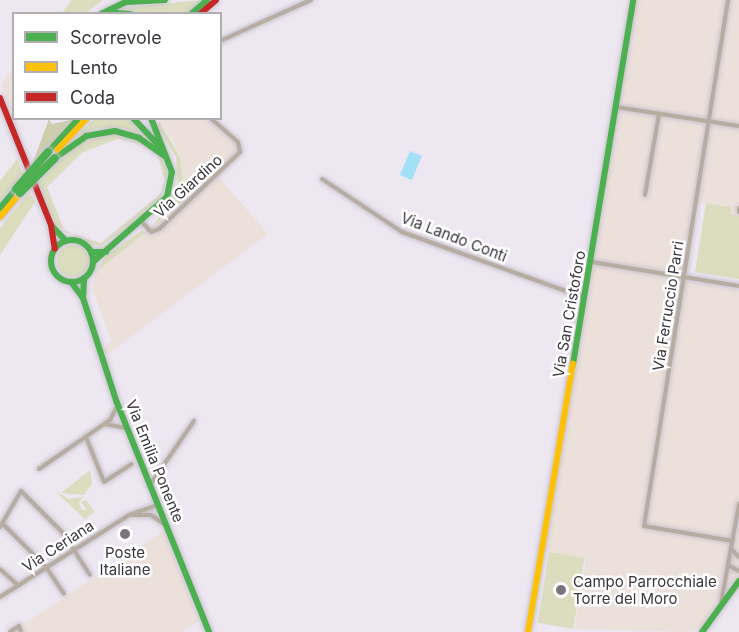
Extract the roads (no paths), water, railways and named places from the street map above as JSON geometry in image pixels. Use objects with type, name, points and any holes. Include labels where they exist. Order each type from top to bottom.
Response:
[{"type":"main road","points":[[103,12],[126,2],[165,0]]},
{"type":"main road","points":[[193,12],[207,0]]},
{"type":"main road","points":[[202,12],[216,0]]},
{"type":"main road","name":"Via San Cristoforo","points":[[528,632],[592,262],[633,0]]},
{"type":"main road","points":[[0,98],[51,225],[55,249],[54,271],[71,282],[84,278],[93,262],[142,222],[167,197],[169,160],[152,120]]},
{"type":"main road","points":[[52,155],[78,120]]},
{"type":"main road","points":[[0,208],[85,120]]},
{"type":"main road","points":[[135,120],[169,160]]},
{"type":"main road","points":[[52,155],[86,136],[115,131],[139,138],[169,160]]},
{"type":"main road","points":[[0,217],[18,191]]},
{"type":"main road","points":[[51,225],[66,242]]},
{"type":"main road","points":[[55,249],[66,242],[80,243],[91,252],[106,252]]},
{"type":"main road","points":[[91,252],[93,262]]},
{"type":"main road","name":"Via Emilia Ponente","points":[[83,298],[84,278]]},
{"type":"main road","name":"Via Emilia Ponente","points":[[71,282],[83,298],[117,403],[209,632]]},
{"type":"main road","points":[[702,632],[739,581]]},
{"type":"street","points":[[222,40],[311,0]]},
{"type":"street","name":"Via Ferruccio Parri","points":[[728,0],[644,526],[733,541]]},
{"type":"street","points":[[616,107],[739,126]]},
{"type":"street","points":[[645,195],[660,114]]},
{"type":"street","name":"Via Giardino","points":[[142,222],[151,232],[159,229],[240,152],[238,142],[212,120]]},
{"type":"street","name":"Via Lando Conti","points":[[322,179],[402,232],[586,298]]},
{"type":"street","points":[[592,262],[739,286]]},
{"type":"street","points":[[110,421],[117,403]]},
{"type":"street","points":[[39,469],[104,424],[123,416]]},
{"type":"street","points":[[110,421],[128,429]]},
{"type":"street","points":[[150,485],[194,421]]},
{"type":"street","points":[[86,437],[104,482],[132,464]]},
{"type":"street","points":[[64,594],[46,567],[1,525],[21,491],[74,549],[90,575]]},
{"type":"street","points":[[147,506],[154,495]]},
{"type":"street","points":[[721,603],[739,504]]},
{"type":"street","name":"Via Ceriana","points":[[0,597],[129,515],[147,506],[158,506]]},
{"type":"street","points":[[158,506],[148,514],[165,525]]},
{"type":"street","name":"Via Ceriana","points":[[129,515],[148,514]]},
{"type":"street","points":[[732,549],[739,557]]},
{"type":"street","points":[[728,565],[739,571]]},
{"type":"street","points":[[0,569],[19,586]]},
{"type":"street","points":[[10,632],[19,626],[21,632]]},
{"type":"water","points":[[410,151],[422,156],[412,180],[400,175]]},
{"type":"place","name":"Poste Italiane","points":[[125,534]]},
{"type":"place","name":"Campo Parrocchiale Torre del Moro","points":[[561,590]]}]
